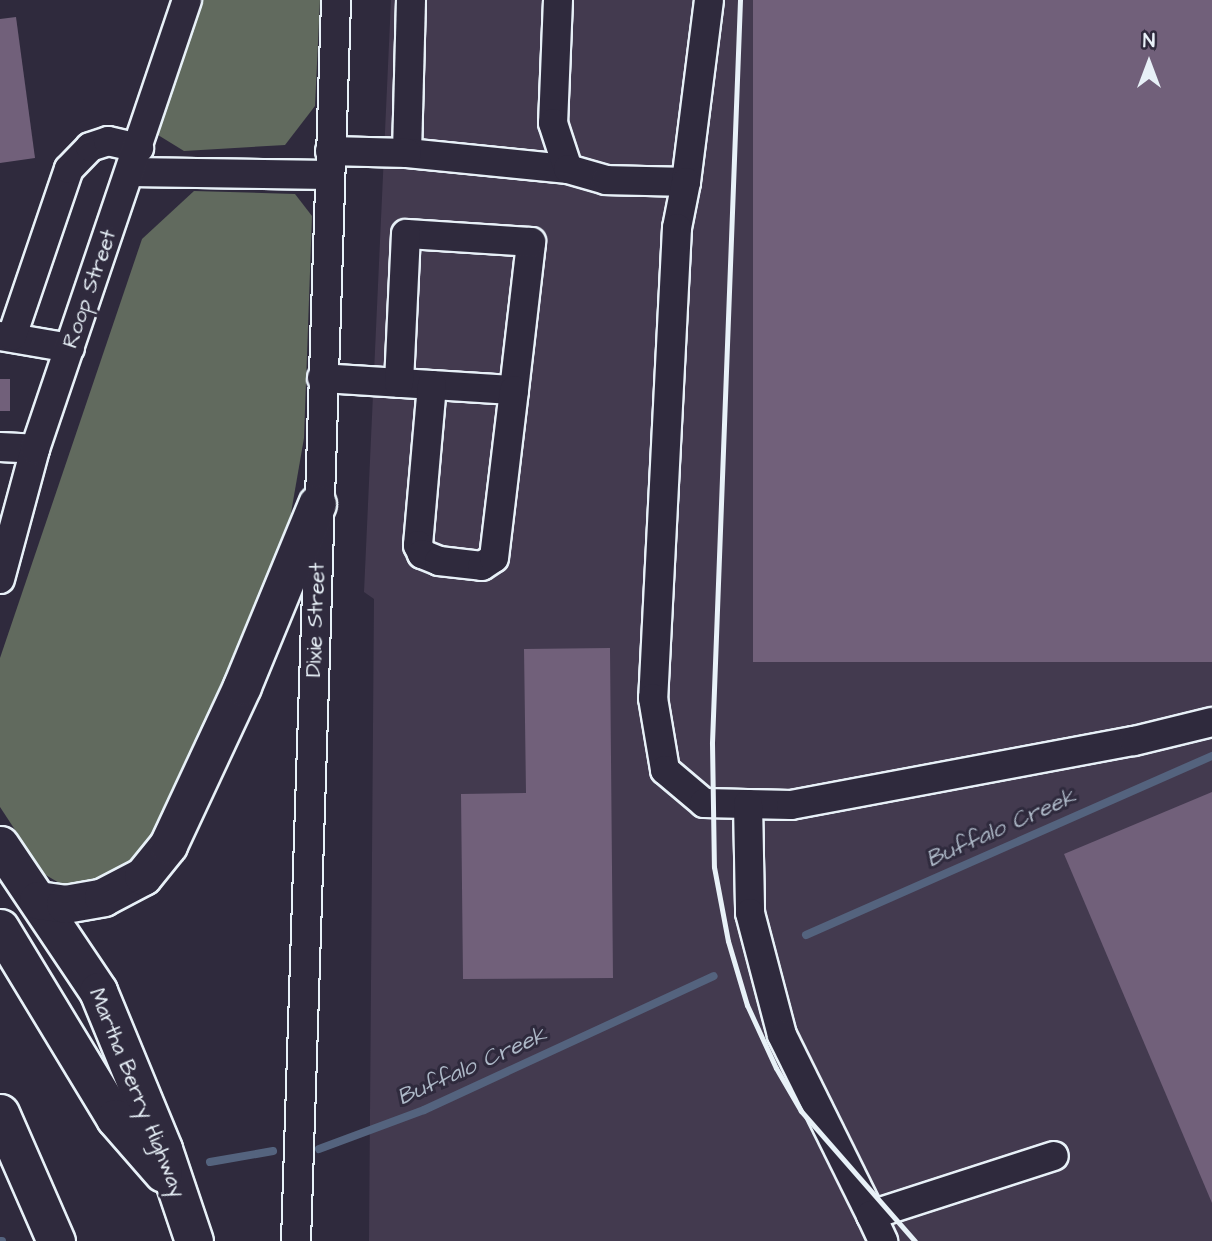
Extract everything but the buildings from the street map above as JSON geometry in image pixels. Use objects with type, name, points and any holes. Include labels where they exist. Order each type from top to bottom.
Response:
[{"type":"main road","points":[[38,900],[65,904],[103,897],[144,876],[168,845],[242,686],[317,504]]},
{"type":"main road","name":"Martha Berry Highway","points":[[0,845],[98,991],[179,1192],[194,1241]]},
{"type":"main road","points":[[0,928],[115,1118],[179,1192]]},
{"type":"main road","points":[[0,1113],[55,1241]]},
{"type":"street","name":"Roop Street","points":[[0,579],[35,449],[187,0]]},
{"type":"street","name":"Dixie Street","points":[[296,1241],[320,577],[317,504],[336,0]]},
{"type":"street","points":[[407,153],[411,0]]},
{"type":"street","points":[[558,0],[553,123],[568,169]]},
{"type":"street","points":[[709,0],[686,182],[677,228],[653,698],[666,770],[704,803],[804,803],[1135,741],[1212,722]]},
{"type":"street","points":[[70,348],[6,336],[69,169],[90,147],[108,141],[135,160],[330,163],[407,153],[568,169],[606,180],[686,182]]},
{"type":"street","points":[[399,383],[405,234],[531,242],[494,558],[482,566],[439,561],[422,554],[418,545],[432,385]]},
{"type":"street","points":[[322,379],[513,390]]},
{"type":"street","points":[[0,447],[35,449]]},
{"type":"street","points":[[748,804],[750,914],[782,1035],[883,1241]]},
{"type":"street","points":[[870,1215],[1055,1156]]},
{"type":"shaded area","points":[[391,0],[1212,0],[1212,1241],[369,1241],[374,599],[364,592]]},
{"type":"green space","points":[[202,0],[320,0],[315,106],[285,145],[184,151],[158,135]]},
{"type":"green space","points":[[194,191],[295,194],[312,216],[304,438],[287,536],[242,666],[136,867],[86,890],[61,884],[44,874],[0,807],[0,658],[142,239]]},
{"type":"waterway","name":"Buffalo Creek","points":[[806,935],[1212,756]]},
{"type":"waterway","name":"Buffalo Creek","points":[[319,1149],[424,1110],[714,976]]},
{"type":"waterway","name":"Buffalo Creek","points":[[210,1162],[273,1151]]},
{"type":"railway","points":[[740,0],[712,743],[714,867],[728,941],[747,1005],[776,1068],[801,1111],[915,1241]]}]
